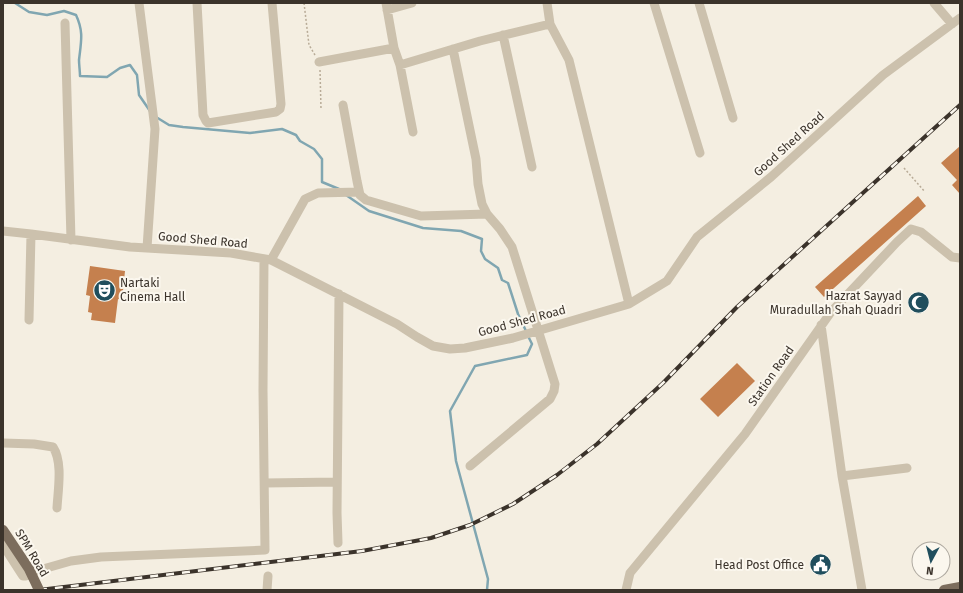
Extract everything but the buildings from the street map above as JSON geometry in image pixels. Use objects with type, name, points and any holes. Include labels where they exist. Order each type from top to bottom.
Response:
[{"type":"main road","name":"SPM Road","points":[[3,530],[29,569],[39,590]]},
{"type":"main road","points":[[944,590],[960,587]]},
{"type":"street","points":[[139,3],[155,129],[147,248]]},
{"type":"street","points":[[197,3],[203,115],[208,122],[276,112],[280,109],[281,104],[272,3]]},
{"type":"street","points":[[412,3],[386,6],[394,48],[400,65],[413,132]]},
{"type":"street","points":[[547,3],[550,24],[569,60],[629,304]]},
{"type":"street","points":[[654,3],[700,153]]},
{"type":"street","points":[[699,3],[733,118]]},
{"type":"street","points":[[934,3],[956,21]]},
{"type":"street","name":"Good Shed Road","points":[[3,231],[147,248],[231,253],[268,259],[397,324],[417,338],[434,346],[450,349],[465,348],[535,332],[629,304],[668,281],[697,238],[771,177],[882,74],[956,21]]},
{"type":"street","points":[[65,23],[71,240]]},
{"type":"street","points":[[400,65],[503,35],[550,24]]},
{"type":"street","points":[[503,35],[532,167]]},
{"type":"street","points":[[319,62],[394,48]]},
{"type":"street","points":[[453,49],[476,159],[478,184],[482,204],[487,214],[500,229],[512,247],[535,332],[555,384],[554,391],[550,398],[470,466]]},
{"type":"street","points":[[343,105],[359,192],[363,197],[370,202],[421,216],[487,214]]},
{"type":"street","points":[[3,545],[23,576],[71,561],[101,556],[266,550],[263,390],[268,259],[305,199],[318,193],[359,192]]},
{"type":"street","name":"Station Road","points":[[626,590],[630,573],[746,434],[830,312],[897,242],[911,229],[921,232],[952,257],[960,258]]},
{"type":"street","points":[[29,320],[31,234]]},
{"type":"street","points":[[338,544],[337,482],[339,294]]},
{"type":"street","points":[[821,325],[842,476],[862,590]]},
{"type":"street","points":[[3,443],[34,444],[53,447],[57,454],[58,462],[57,508]]},
{"type":"street","points":[[842,476],[907,468]]},
{"type":"street","points":[[265,483],[337,482]]},
{"type":"street","points":[[3,523],[36,571]]},
{"type":"street","points":[[267,590],[268,576]]},
{"type":"path","points":[[304,3],[309,45],[319,62],[320,109]]},
{"type":"path","points":[[904,168],[925,192]]},
{"type":"waterway","points":[[15,3],[29,12],[47,15],[64,11],[76,15],[81,32],[79,60],[80,76],[107,77],[120,68],[130,65],[137,75],[139,95],[150,111]]},
{"type":"waterway","points":[[156,117],[169,125],[183,127],[250,133],[282,129],[296,135],[300,141],[314,149],[322,159],[322,182],[339,189]]},
{"type":"waterway","points":[[346,195],[369,211],[423,228],[461,231],[482,239],[481,251],[485,259],[498,268],[502,280],[508,283],[518,314],[526,331]]},
{"type":"waterway","points":[[487,590],[488,579],[456,461],[450,411],[475,366],[527,355],[532,344],[528,336]]},
{"type":"railway","points":[[39,590],[362,551],[431,538],[470,525],[513,504],[557,475],[597,444],[663,383],[737,307],[960,105]]},
{"type":"place","name":"Nartaki Cinema Hall","points":[[105,290]]},
{"type":"place","name":"Hazrat Sayyad Muradullah Shah Quadri","points":[[918,303]]},
{"type":"place","name":"Head Post Office","points":[[820,565]]}]
